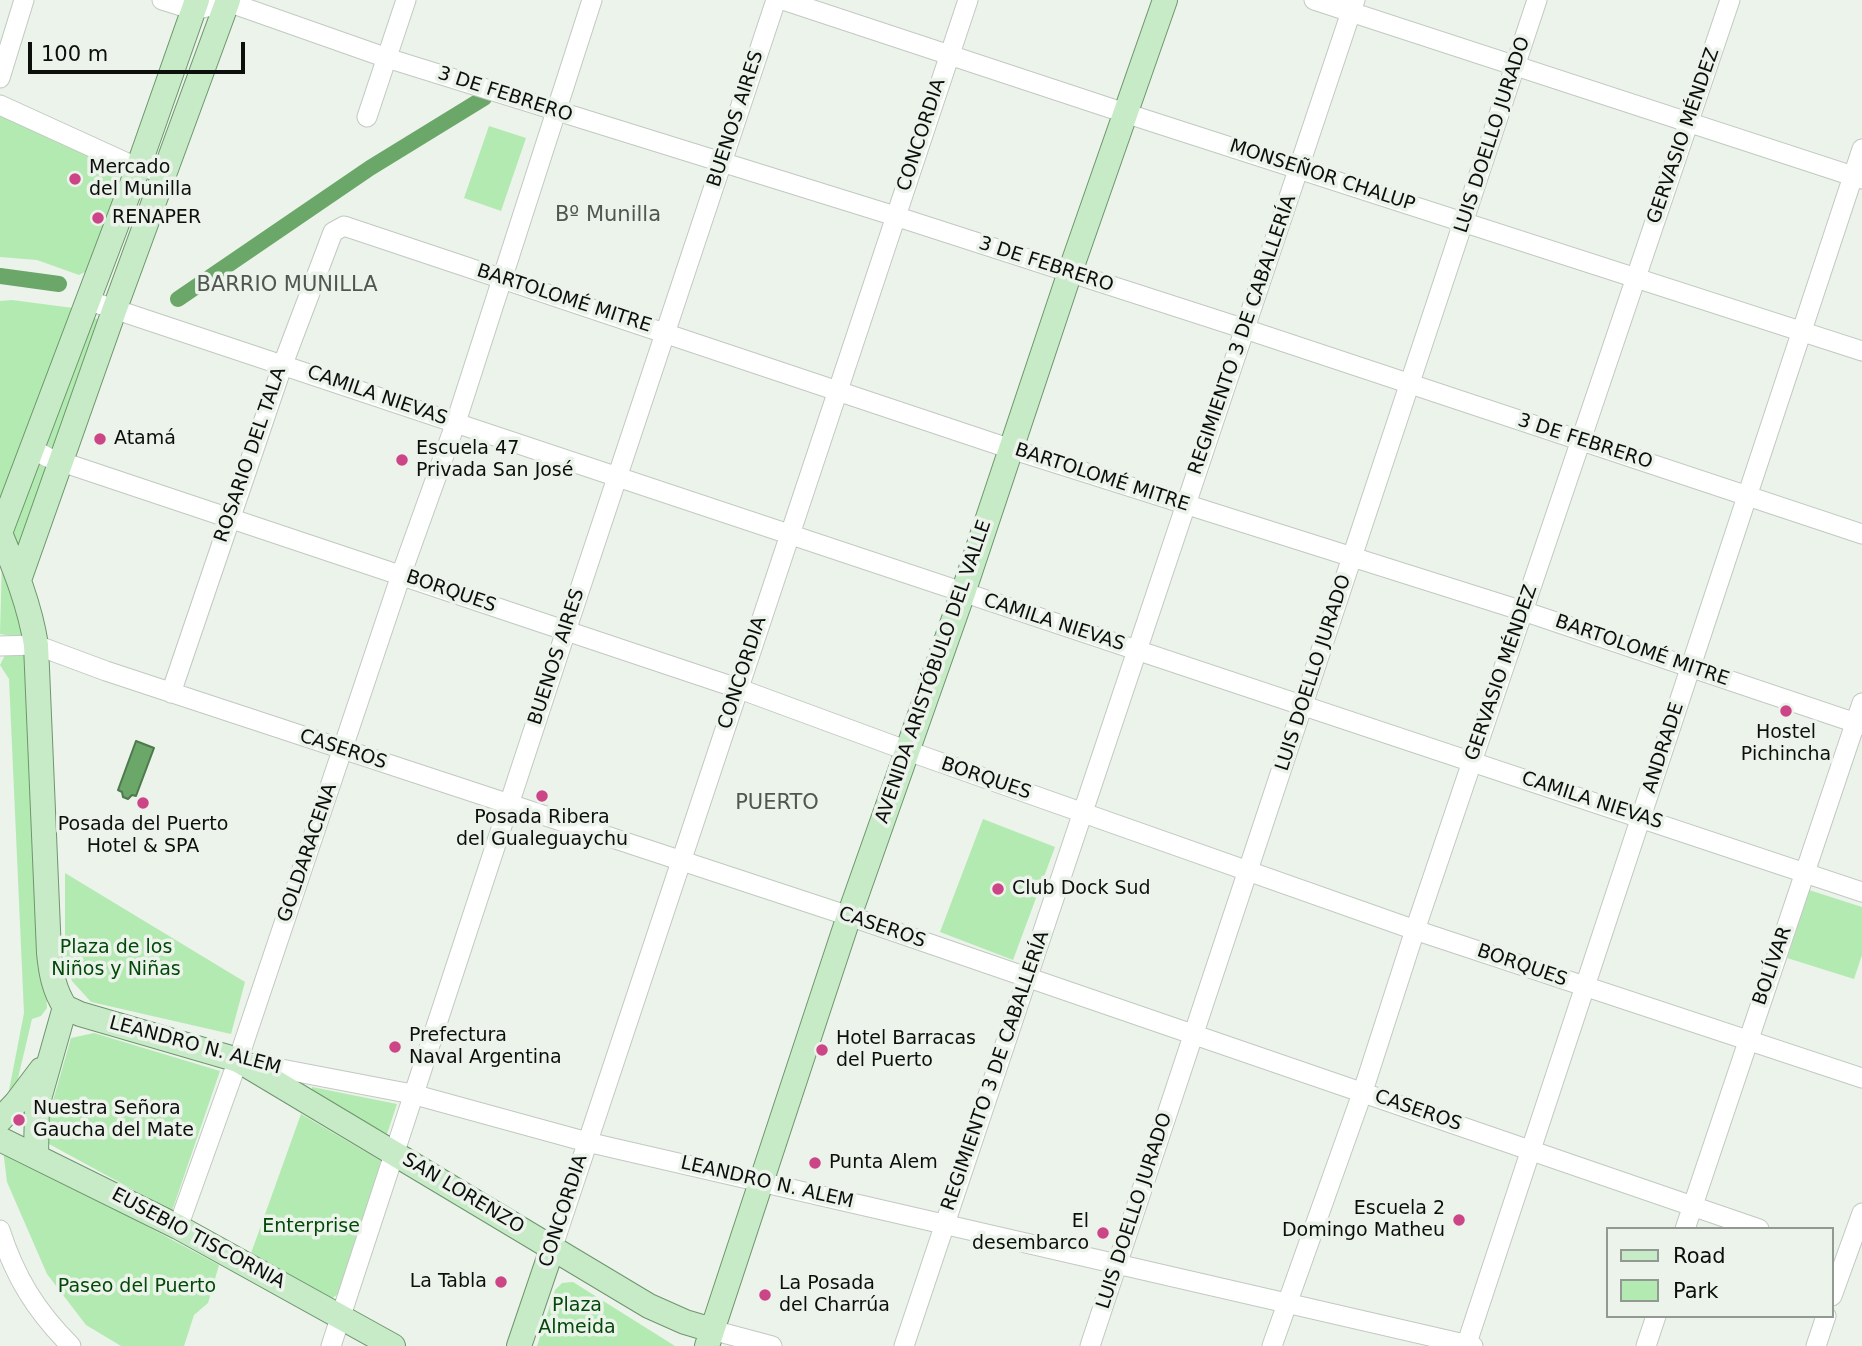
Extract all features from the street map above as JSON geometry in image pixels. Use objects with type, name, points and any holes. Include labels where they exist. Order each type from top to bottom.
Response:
[{"type":"main road","name":"AVENIDA ARISTÓBULO DEL VALLE","points":[[710,1338],[849,916],[963,593],[1070,272],[1165,0]]},
{"type":"main road","points":[[19,580],[115,307],[228,1]]},
{"type":"main road","points":[[36,1154],[36,1114],[49,1058],[65,1007],[57,996],[48,953],[36,645],[19,580],[0,533],[138,168],[195,5]]},
{"type":"main road","name":"LEANDRO N. ALEM","points":[[65,1007],[80,1014],[238,1060]]},
{"type":"main road","points":[[0,1120],[49,1058]]},
{"type":"main road","name":"SAN LORENZO","points":[[238,1060],[552,1249],[710,1338]]},
{"type":"main road","name":"EUSEBIO TISCORNIA","points":[[0,1139],[36,1154],[178,1227],[393,1346]]},
{"type":"main road","name":"CONCORDIA","points":[[519,1346],[552,1249]]},
{"type":"street","points":[[0,78],[24,0]]},
{"type":"street","points":[[162,0],[195,5],[228,1]]},
{"type":"street","points":[[367,117],[406,0]]},
{"type":"street","name":"GOLDARACENA","points":[[178,1227],[238,1060],[401,575],[456,422],[592,0]]},
{"type":"street","name":"BUENOS AIRES","points":[[331,1346],[565,631],[776,0]]},
{"type":"street","name":"MONSEÑOR CHALUP","points":[[783,0],[1862,351]]},
{"type":"street","name":"CONCORDIA","points":[[552,1249],[968,0]]},
{"type":"street","points":[[1314,0],[1353,6],[1515,66],[1857,178]]},
{"type":"street","name":"LUIS DOELLO JURADO","points":[[1090,1346],[1537,0]]},
{"type":"street","name":"GERVASIO MÉNDEZ","points":[[1272,1346],[1363,1091],[1730,0]]},
{"type":"street","name":"3 DE FEBRERO","points":[[228,1],[387,58],[1070,272],[1862,534]]},
{"type":"street","name":"REGIMIENTO 3 DE CABALLERÍA","points":[[904,1346],[1353,6]]},
{"type":"street","points":[[0,105],[138,168],[164,174]]},
{"type":"street","name":"ANDRADE","points":[[1468,1345],[1530,1150],[1802,331],[1857,178],[1862,149]]},
{"type":"street","name":"BARTOLOMÉ MITRE","points":[[344,226],[1011,449],[1523,611],[1859,724]]},
{"type":"street","name":"ROSARIO DEL TALA","points":[[171,693],[283,364],[333,232],[344,226]]},
{"type":"street","name":"CAMILA NIEVAS","points":[[87,300],[115,307],[1862,892]]},
{"type":"street","name":"BORQUES","points":[[33,449],[60,461],[737,688],[1415,930],[1862,1079]]},
{"type":"street","name":"CASEROS","points":[[0,646],[36,645],[171,693],[849,916],[1753,1227]]},
{"type":"street","name":"BOLÍVAR","points":[[1686,1227],[1747,1040],[1859,724],[1862,703]]},
{"type":"street","name":"LEANDRO N. ALEM","points":[[238,1060],[412,1094],[587,1142],[1468,1345]]},
{"type":"street","points":[[1834,1291],[1862,1213]]},
{"type":"street","points":[[0,1230],[11,1263],[26,1291],[71,1346]]},
{"type":"street","points":[[1646,1346],[1655,1318]]},
{"type":"street","points":[[1816,1346],[1825,1318]]},
{"type":"street","name":"SAN LORENZO","points":[[710,1338],[772,1346]]},
{"type":"green space","points":[[0,115],[110,163],[119,175],[120,187],[87,271],[79,275],[37,260],[0,257]]},
{"type":"green space","points":[[489,126],[526,138],[501,211],[464,198]]},
{"type":"green space","points":[[12,300],[73,308],[0,510],[0,301]]},
{"type":"green space","points":[[86,315],[105,322],[59,450],[40,444]]},
{"type":"green space","points":[[35,456],[54,464],[21,562],[3,538]]},
{"type":"green space","points":[[2,560],[29,639],[0,634]]},
{"type":"green space","points":[[7,651],[27,655],[30,661],[47,1008],[41,1016],[32,1019],[15,1091],[6,1106],[24,1013],[9,679],[0,665]]},
{"type":"green space","name":"Club Dock Sud","points":[[983,819],[1055,847],[1013,960],[940,932]]},
{"type":"green space","name":"Plaza de los Niños y Niñas","points":[[65,873],[245,982],[231,1034],[91,1002],[72,981],[65,959]]},
{"type":"green space","points":[[1809,890],[1862,907],[1862,955],[1854,979],[1787,958]]},
{"type":"green space","points":[[94,1033],[220,1071],[172,1211],[49,1144],[48,1118],[71,1038]]},
{"type":"green space","points":[[312,1087],[397,1104],[387,1134],[312,1092]]},
{"type":"green space","name":"Enterprise","points":[[301,1114],[381,1161],[341,1292],[328,1301],[250,1256]]},
{"type":"green space","name":"Paseo del Puerto","points":[[3,1149],[219,1265],[208,1303],[194,1315],[184,1346],[121,1346],[86,1325],[47,1274],[7,1182]]},
{"type":"green space","name":"Plaza Almeida","points":[[573,1282],[675,1346],[537,1346],[555,1290],[562,1283]]},
{"type":"shaded area","points":[[136,741],[154,748],[136,796],[132,795],[128,799],[118,790]]},
{"type":"waterway","points":[[178,299],[370,168],[484,98]]},
{"type":"waterway","points":[[0,276],[59,284]]},
{"type":"place","name":"Mercado del Munilla","points":[[75,179]]},
{"type":"place","name":"RENAPER","points":[[98,218]]},
{"type":"place","name":"Atamá","points":[[100,439]]},
{"type":"place","name":"Escuela 47 Privada San José","points":[[402,460]]},
{"type":"place","name":"Hostel Pichincha","points":[[1786,711]]},
{"type":"place","name":"Posada Ribera del Gualeguaychu","points":[[542,796]]},
{"type":"place","name":"Posada del Puerto Hotel & SPA","points":[[143,803]]},
{"type":"place","name":"Club Dock Sud","points":[[998,889]]},
{"type":"place","name":"Prefectura Naval Argentina","points":[[395,1047]]},
{"type":"place","name":"Hotel Barracas del Puerto","points":[[822,1050]]},
{"type":"place","name":"Nuestra Señora Gaucha del Mate","points":[[19,1120]]},
{"type":"place","name":"Punta Alem","points":[[815,1163]]},
{"type":"place","name":"Escuela 2 Domingo Matheu","points":[[1459,1220]]},
{"type":"place","name":"El desembarco","points":[[1103,1233]]},
{"type":"place","name":"La Tabla","points":[[501,1282]]},
{"type":"place","name":"La Posada del Charrúa","points":[[765,1295]]},
{"type":"district","name":"Bº Munilla","points":[[608,216]]},
{"type":"district","name":"BARRIO MUNILLA","points":[[287,286]]},
{"type":"district","name":"PUERTO","points":[[777,804]]}]
